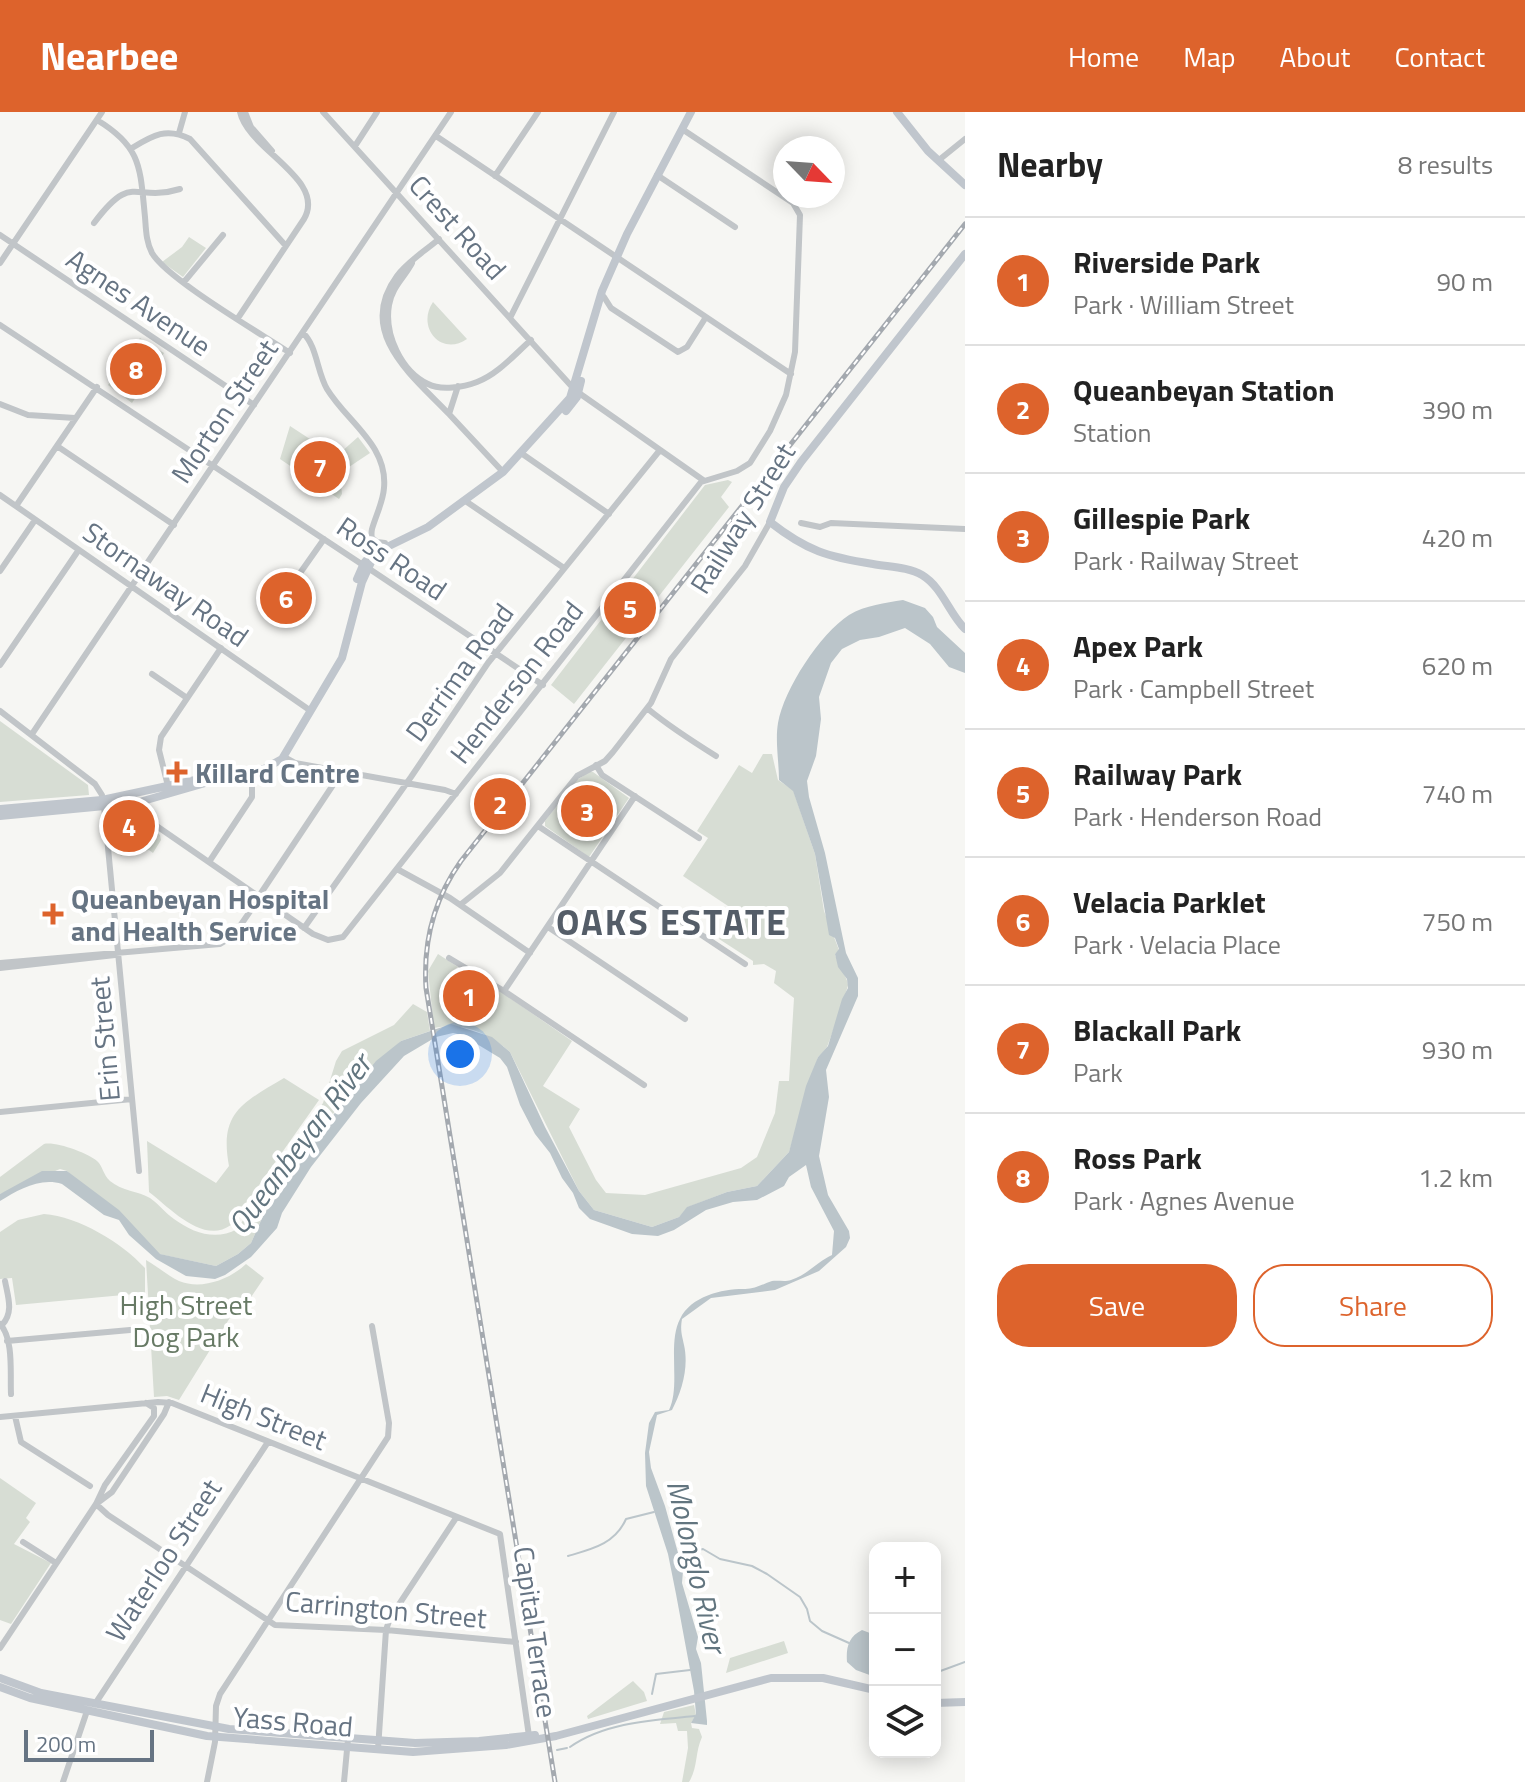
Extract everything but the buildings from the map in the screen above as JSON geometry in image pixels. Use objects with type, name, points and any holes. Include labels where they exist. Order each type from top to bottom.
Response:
[{"type":"main road","points":[[365,566],[385,549],[420,532],[503,472],[576,391],[595,310],[657,175],[691,112]]},
{"type":"main road","points":[[897,112],[912,133],[965,185]]},
{"type":"main road","name":"Railway Street","points":[[770,522],[784,487],[801,462],[965,254]]},
{"type":"main road","points":[[591,326],[616,260]]},
{"type":"main road","points":[[576,391],[588,339]]},
{"type":"main road","points":[[770,522],[811,550],[842,559],[911,571],[925,577],[936,587],[952,615],[965,629]]},
{"type":"main road","points":[[0,816],[103,803],[169,790],[260,770],[284,754],[343,654],[365,566],[372,553],[385,543],[420,532]]},
{"type":"main road","points":[[0,809],[136,803],[169,790],[268,762],[284,754]]},
{"type":"main road","name":"Yass Road","points":[[0,1687],[30,1698],[87,1711],[215,1732],[379,1745],[527,1739],[660,1710],[771,1678],[800,1676],[869,1688]]},
{"type":"main road","name":"Yass Road","points":[[0,1678],[41,1693],[215,1732]]},
{"type":"main road","points":[[941,1703],[965,1702]]},
{"type":"main road","points":[[87,1711],[95,1704]]},
{"type":"street","points":[[0,263],[102,112]]},
{"type":"street","points":[[179,133],[185,112]]},
{"type":"street","points":[[238,318],[307,214],[309,198],[299,182],[246,129],[243,112]]},
{"type":"street","name":"Crest Road","points":[[323,112],[576,391],[703,480]]},
{"type":"street","points":[[355,146],[377,112]]},
{"type":"street","name":"Morton Street","points":[[32,734],[451,112]]},
{"type":"street","points":[[495,176],[538,112]]},
{"type":"street","points":[[510,318],[614,112]]},
{"type":"street","points":[[97,120],[117,132],[132,148],[143,191],[150,250],[158,261],[290,353]]},
{"type":"street","points":[[682,129],[798,208],[801,222],[791,374],[776,419],[754,459],[737,471],[703,480]]},
{"type":"street","points":[[132,148],[167,131],[190,139],[286,246]]},
{"type":"street","points":[[436,136],[616,260],[791,374]]},
{"type":"street","points":[[939,160],[965,139]]},
{"type":"street","points":[[657,175],[735,227]]},
{"type":"street","points":[[94,223],[110,201],[120,194],[133,190],[170,192],[180,189]]},
{"type":"street","name":"Agnes Avenue","points":[[0,235],[254,405]]},
{"type":"street","points":[[184,282],[223,235]]},
{"type":"street","points":[[439,239],[405,267],[392,283],[385,302],[387,340],[394,356],[503,472]]},
{"type":"street","points":[[412,263],[391,297],[388,327],[399,355],[426,383],[430,392]]},
{"type":"street","points":[[604,297],[611,308],[674,351],[681,352],[687,347],[706,317]]},
{"type":"street","points":[[598,311],[604,307],[611,308]]},
{"type":"street","name":"Ross Road","points":[[0,323],[543,685]]},
{"type":"street","points":[[303,333],[310,342],[328,390],[379,457],[385,485],[371,537],[372,553]]},
{"type":"street","points":[[455,400],[469,385],[493,373],[531,340]]},
{"type":"street","points":[[560,373],[571,377],[579,371]]},
{"type":"street","points":[[426,383],[441,387],[469,385]]},
{"type":"street","points":[[449,414],[458,386]]},
{"type":"street","points":[[16,506],[97,387]]},
{"type":"street","points":[[0,404],[28,415],[75,418]]},
{"type":"street","points":[[57,446],[174,525]]},
{"type":"street","name":"Derrima Road","points":[[304,928],[495,653],[660,450]]},
{"type":"street","points":[[521,453],[609,514]]},
{"type":"street","name":"Henderson Road","points":[[304,928],[328,940],[343,937],[703,480]]},
{"type":"street","name":"Stornaway Road","points":[[0,495],[78,551],[310,706]]},
{"type":"street","points":[[464,500],[564,568]]},
{"type":"street","points":[[0,571],[35,520]]},
{"type":"street","name":"Railway Street","points":[[460,905],[500,873],[577,776],[610,756],[648,709],[667,664],[745,566],[770,522]]},
{"type":"street","points":[[801,523],[820,527],[831,523],[965,529]]},
{"type":"street","points":[[371,537],[385,543]]},
{"type":"street","points":[[293,583],[324,539]]},
{"type":"street","points":[[0,665],[78,551]]},
{"type":"street","points":[[169,790],[160,743],[221,648]]},
{"type":"street","points":[[152,674],[187,698]]},
{"type":"street","points":[[648,709],[674,731],[686,735],[716,756]]},
{"type":"street","points":[[0,711],[98,788],[103,803]]},
{"type":"street","points":[[284,754],[295,763],[407,782],[456,794]]},
{"type":"street","points":[[596,765],[602,775],[699,838]]},
{"type":"street","points":[[209,862],[252,797],[253,776],[260,770]]},
{"type":"street","points":[[0,966],[106,952],[118,954],[223,943],[233,936],[343,770]]},
{"type":"street","points":[[233,775],[244,776],[252,786]]},
{"type":"street","points":[[504,991],[635,796]]},
{"type":"street","name":"Erin Street","points":[[103,803],[139,1171]]},
{"type":"street","points":[[136,803],[141,815],[304,928]]},
{"type":"street","points":[[538,826],[745,964]]},
{"type":"street","points":[[397,869],[448,897],[530,953]]},
{"type":"street","points":[[548,927],[685,1019]]},
{"type":"street","points":[[449,958],[644,1085]]},
{"type":"street","points":[[0,1112],[132,1099]]},
{"type":"street","points":[[5,1281],[10,1307],[8,1319],[1,1325],[7,1341],[11,1394]]},
{"type":"street","points":[[207,1782],[220,1694],[388,1437],[389,1423],[372,1326]]},
{"type":"street","points":[[7,1341],[130,1330]]},
{"type":"street","points":[[96,1504],[112,1492],[169,1402]]},
{"type":"street","name":"High Street","points":[[0,1417],[169,1402],[500,1534]]},
{"type":"street","points":[[0,1648],[155,1412],[152,1406],[143,1403]]},
{"type":"street","points":[[15,1416],[21,1442],[90,1486]]},
{"type":"street","points":[[139,1434],[147,1440]]},
{"type":"street","name":"Waterloo Street","points":[[95,1704],[268,1442]]},
{"type":"street","name":"Carrington Street","points":[[96,1504],[269,1622],[292,1627],[386,1630],[516,1642]]},
{"type":"street","points":[[379,1745],[386,1630],[390,1618],[456,1518]]},
{"type":"street","name":"Capital Terrace","points":[[500,1534],[527,1739]]},
{"type":"street","points":[[23,1542],[56,1563]]},
{"type":"street","points":[[63,1782],[87,1711]]},
{"type":"street","points":[[344,1782],[348,1743]]},
{"type":"green space","points":[[189,237],[206,248],[183,277],[162,262],[182,247]]},
{"type":"green space","points":[[433,302],[467,339],[448,344],[434,337],[427,321]]},
{"type":"green space","points":[[140,338],[164,353],[132,403],[108,385]]},
{"type":"green space","points":[[290,426],[316,443],[332,460],[358,437],[370,453],[340,473],[342,494],[339,499],[280,459]]},
{"type":"green space","points":[[728,480],[732,482],[721,497],[729,507],[574,704],[551,685],[705,485]]},
{"type":"green space","points":[[0,721],[88,785],[89,795],[0,802]]},
{"type":"green space","points":[[763,754],[772,754],[778,780],[793,790],[815,854],[824,911],[839,950],[835,954],[848,985],[827,1047],[818,1057],[789,1152],[757,1186],[727,1192],[688,1207],[679,1217],[652,1227],[594,1210],[579,1191],[510,1052],[493,1039],[475,1031],[455,1027],[434,1028],[428,971],[438,954],[458,967],[449,973],[461,987],[489,995],[494,987],[572,1041],[543,1086],[580,1109],[569,1127],[606,1193],[645,1195],[741,1168],[757,1157],[775,1113],[779,1081],[789,1081],[794,998],[774,983],[776,971],[764,964],[753,965],[753,961],[719,939],[737,912],[683,876],[708,838],[697,831],[739,765],[752,773]]},
{"type":"green space","points":[[589,772],[629,798],[589,857],[545,826],[545,821],[577,780]]},
{"type":"green space","points":[[128,811],[132,814],[139,811],[142,821],[150,823],[149,827],[160,835],[161,840],[153,853],[149,850],[122,856],[113,852],[110,816]]},
{"type":"green space","points":[[413,1004],[427,1012],[430,1031],[401,1041],[346,1097],[307,1148],[263,1216],[251,1243],[216,1266],[159,1254],[67,1171],[60,1169],[0,1194],[0,1177],[44,1144],[56,1144],[93,1158],[110,1181],[150,1198],[189,1228],[213,1235],[229,1233],[237,1229],[323,1103],[342,1051],[394,1025]]},
{"type":"green space","points":[[284,1078],[319,1100],[231,1225],[209,1231],[198,1228],[149,1192],[147,1141],[216,1183],[229,1166],[227,1133],[231,1121],[246,1103]]},
{"type":"green space","points":[[44,1214],[71,1220],[99,1232],[124,1249],[145,1268],[145,1293],[16,1305],[12,1278],[0,1279],[0,1232],[18,1220]]},
{"type":"green space","name":"High Street Dog Park","points":[[146,1260],[187,1284],[214,1282],[246,1264],[264,1278],[237,1318],[231,1316],[179,1400],[167,1396],[154,1397]]},
{"type":"green space","points":[[0,1478],[36,1503],[26,1518],[30,1522],[14,1544],[51,1563],[11,1624],[0,1620]]},
{"type":"green space","points":[[784,1641],[788,1653],[726,1673],[730,1658]]},
{"type":"green space","points":[[633,1681],[644,1692],[647,1701],[588,1719],[587,1716]]},
{"type":"green space","points":[[694,1705],[696,1715],[691,1723],[692,1728],[699,1729],[702,1737],[692,1777],[689,1782],[682,1782],[688,1748],[687,1731],[678,1731],[676,1723],[660,1724],[664,1712]]},
{"type":"shaded area","points":[[903,600],[925,608],[937,627],[965,653],[965,673],[949,667],[930,644],[905,628],[860,640],[842,649],[831,663],[819,697],[821,719],[816,756],[807,781],[846,953],[858,978],[858,996],[826,1070],[829,1097],[819,1156],[828,1195],[850,1238],[846,1247],[819,1271],[775,1290],[711,1298],[682,1319],[686,1362],[684,1379],[672,1410],[657,1415],[649,1452],[698,1637],[696,1649],[701,1663],[707,1725],[691,1723],[696,1714],[694,1691],[676,1594],[668,1554],[646,1486],[645,1453],[649,1423],[655,1412],[669,1410],[674,1389],[674,1340],[685,1311],[699,1299],[717,1292],[791,1280],[832,1255],[834,1231],[811,1187],[806,1165],[789,1177],[784,1186],[757,1200],[733,1202],[706,1210],[658,1236],[632,1234],[590,1219],[579,1208],[550,1153],[535,1134],[520,1105],[507,1067],[500,1058],[462,1035],[453,1033],[436,1037],[404,1056],[361,1103],[311,1167],[282,1213],[277,1228],[251,1257],[215,1279],[186,1276],[156,1259],[129,1235],[119,1220],[104,1215],[62,1184],[37,1183],[0,1201],[0,1194],[42,1171],[67,1171],[119,1210],[160,1254],[216,1266],[251,1243],[263,1216],[307,1148],[376,1061],[401,1041],[451,1024],[492,1037],[510,1052],[579,1191],[594,1210],[652,1227],[679,1217],[687,1207],[727,1192],[757,1186],[789,1152],[806,1086],[818,1057],[828,1046],[848,988],[835,954],[839,949],[835,938],[829,935],[815,854],[793,791],[779,780],[778,723],[795,679],[815,649],[838,624],[862,609]]},
{"type":"shaded area","points":[[862,1630],[869,1633],[869,1675],[847,1662],[849,1643]]},
{"type":"waterway","name":"Molonglo River","points":[[568,1556],[609,1540],[626,1519],[654,1512]]},
{"type":"waterway","name":"Molonglo River","points":[[677,1559],[698,1557],[699,1550],[703,1549],[720,1559],[752,1566],[800,1597],[810,1621],[822,1631],[849,1643]]},
{"type":"waterway","points":[[941,1671],[965,1662]]},
{"type":"waterway","points":[[652,1694],[656,1674],[690,1670]]},
{"type":"waterway","points":[[570,1747],[614,1727],[695,1716]]},
{"type":"waterway","points":[[557,1750],[567,1748]]},
{"type":"railway","points":[[555,1782],[426,988],[426,954],[432,922],[444,890],[461,861],[965,224]]},
{"type":"place","name":"Ross Park","points":[[136,369]]},
{"type":"place","name":"Blackall Park","points":[[320,467]]},
{"type":"place","name":"Velacia Parklet","points":[[286,598]]},
{"type":"place","name":"Railway Park","points":[[630,608]]},
{"type":"place","name":"Killard Centre","points":[[177,772]]},
{"type":"place","name":"Queanbeyan Station","points":[[500,804]]},
{"type":"place","name":"Gillespie Park","points":[[587,811]]},
{"type":"place","name":"Apex Park","points":[[129,826]]},
{"type":"place","name":"Queanbeyan Hospital and Health Service","points":[[53,914]]},
{"type":"place","name":"Riverside Park","points":[[469,996]]},
{"type":"district","name":"OAKS ESTATE","points":[[672,921]]},
{"type":"water label","name":"Queanbeyan River","points":[[299,1144]]}]
